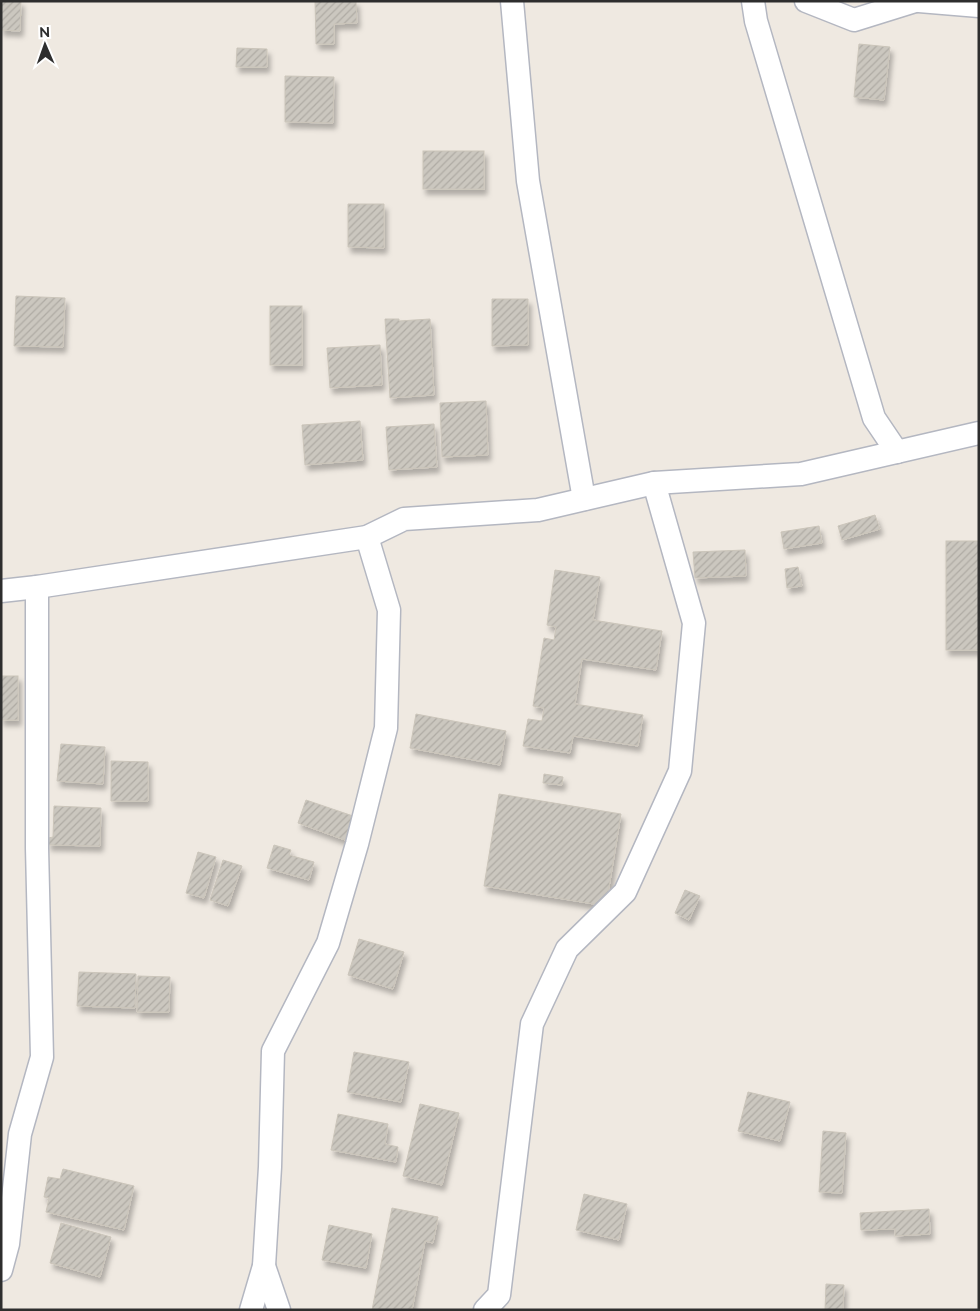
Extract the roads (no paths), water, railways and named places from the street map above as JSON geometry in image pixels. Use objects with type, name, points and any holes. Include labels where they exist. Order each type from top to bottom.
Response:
[{"type":"street","points":[[512,1],[528,182],[584,499]]},
{"type":"street","points":[[753,1],[756,21],[874,418],[897,452]]},
{"type":"street","points":[[806,1],[854,20],[917,1],[979,6]]},
{"type":"street","points":[[1,591],[367,537],[404,519],[538,510],[654,484],[801,474],[979,434]]},
{"type":"street","points":[[485,1310],[499,1295],[532,1024],[567,949],[625,892],[680,771],[694,623],[654,484]]},
{"type":"street","points":[[251,1310],[264,1266],[270,1167],[273,1051],[328,943],[386,728],[389,610],[367,537]]},
{"type":"street","points":[[1,1270],[8,1244],[20,1134],[42,1057],[37,848],[36,587]]},
{"type":"street","points":[[264,1266],[279,1310]]}]
